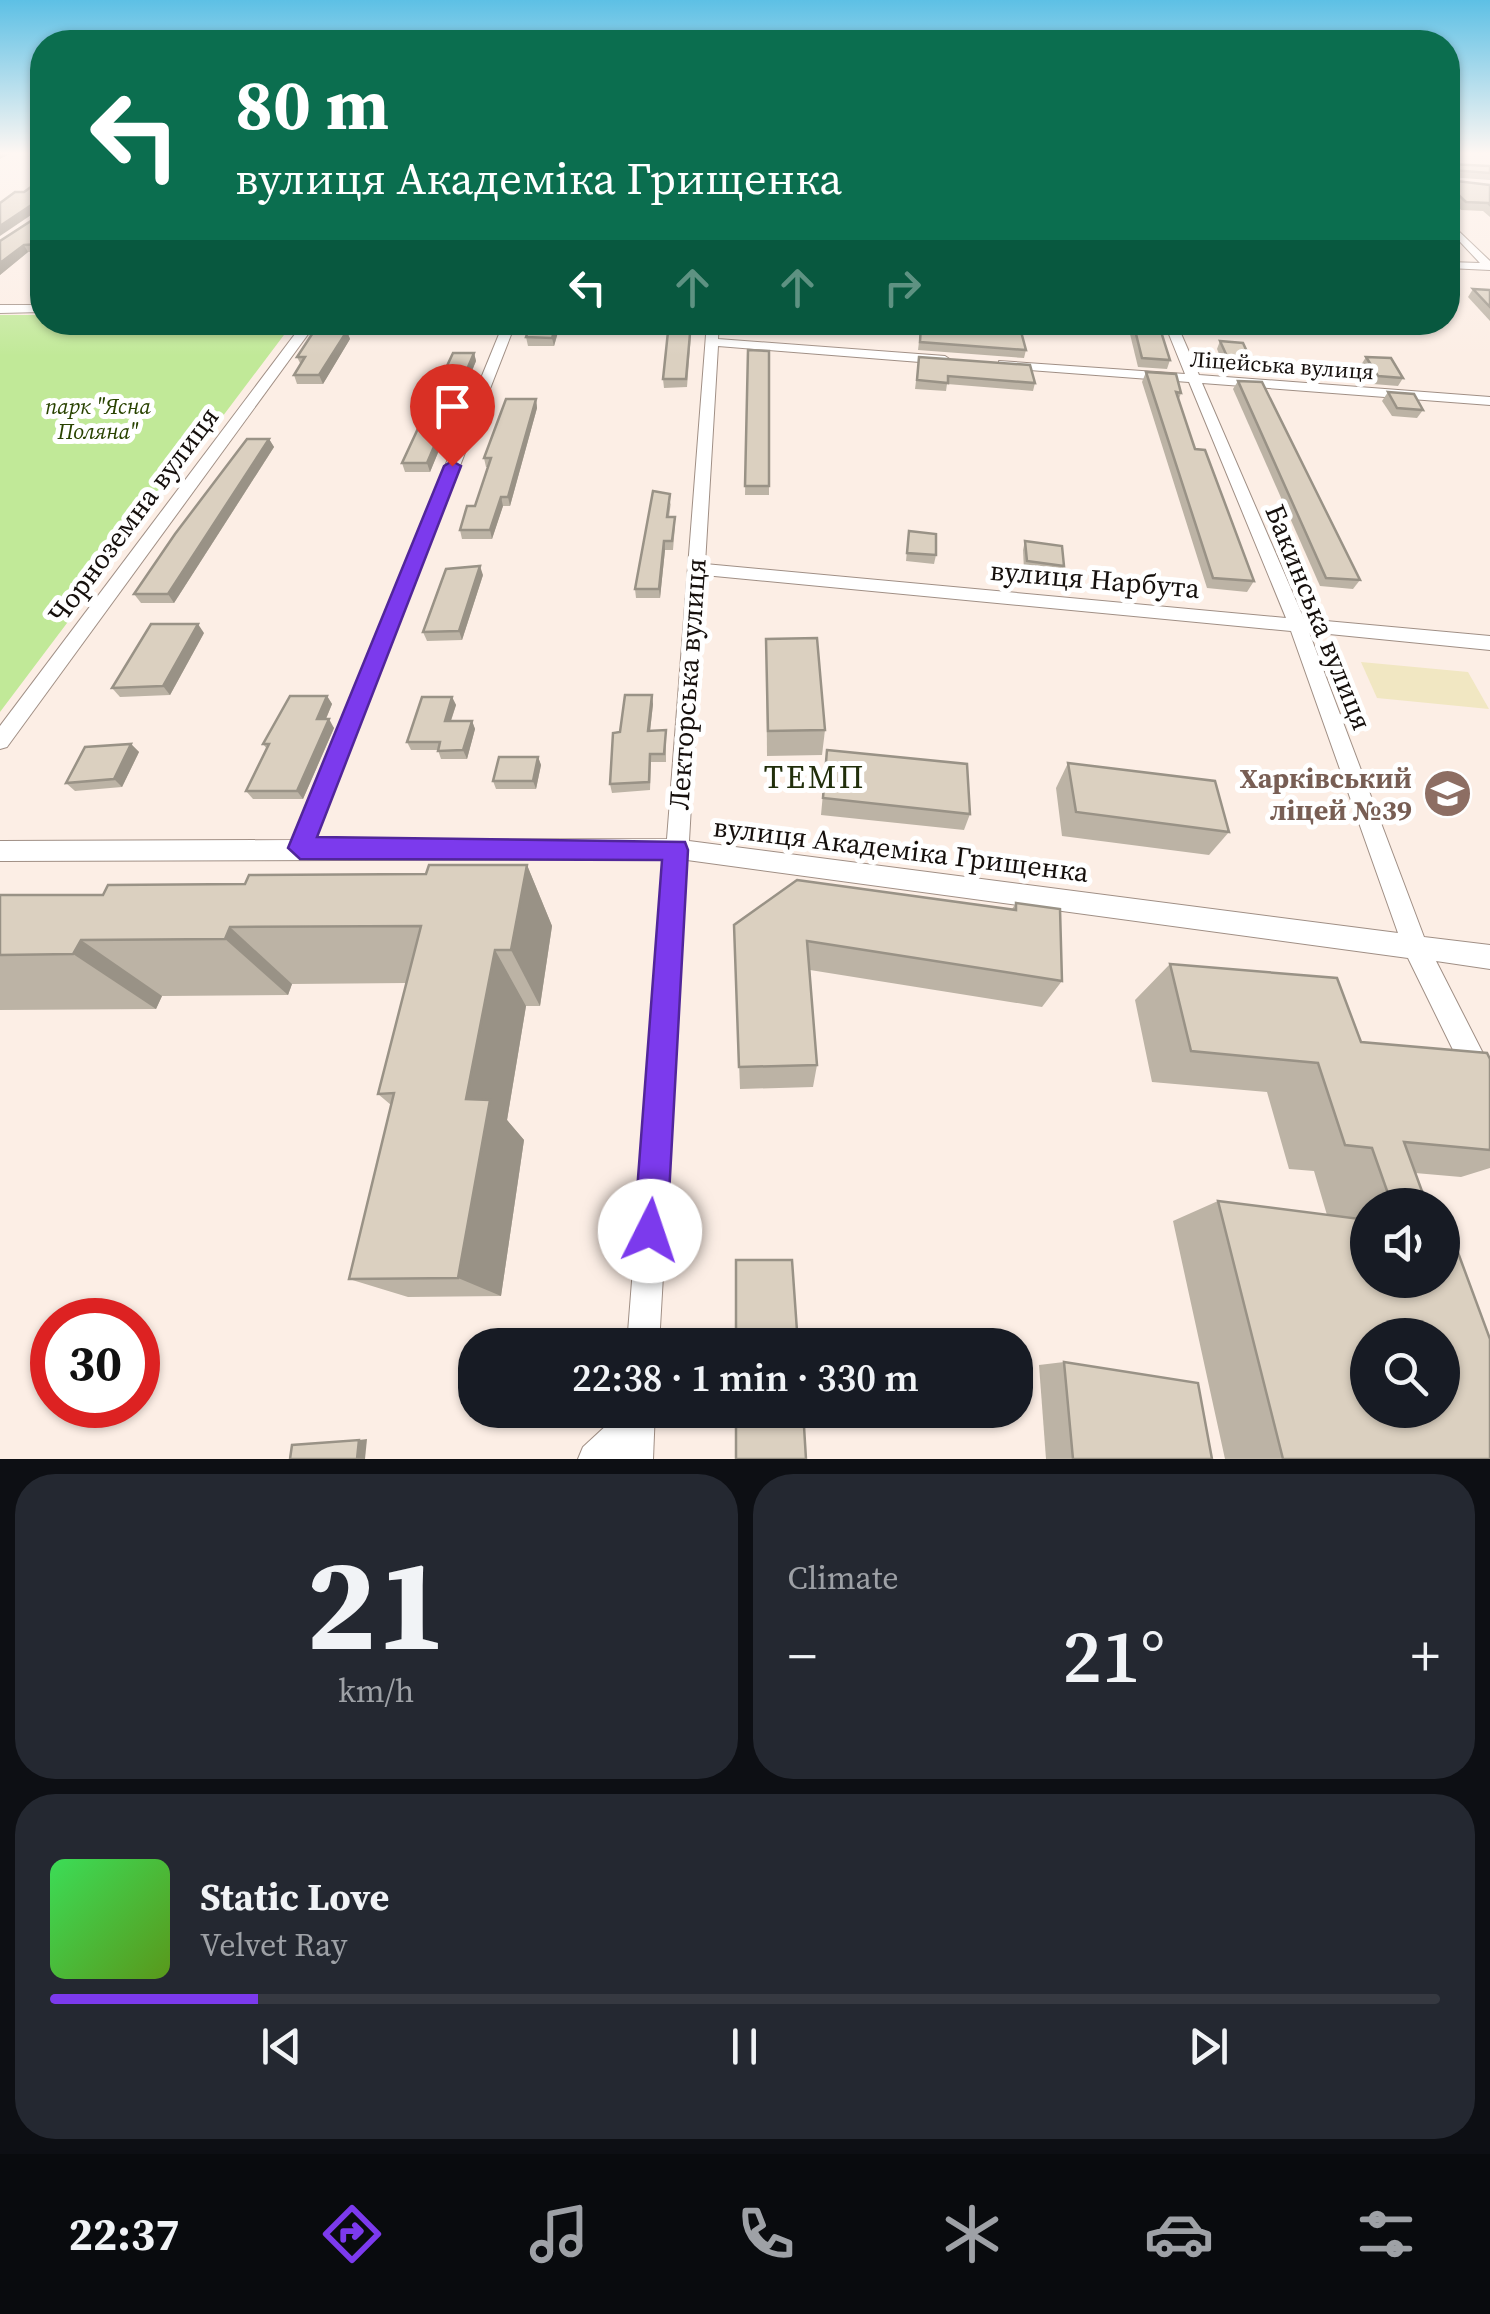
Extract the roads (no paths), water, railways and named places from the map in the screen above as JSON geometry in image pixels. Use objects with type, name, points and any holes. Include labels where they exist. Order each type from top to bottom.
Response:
[{"type":"street","points":[[1460,236],[1490,267]]},
{"type":"street","points":[[1460,266],[1490,267]]},
{"type":"street","points":[[0,309],[30,309]]},
{"type":"street","name":"Чорноземна вулиця","points":[[0,741],[301,335]]},
{"type":"street","points":[[300,848],[505,335]]},
{"type":"street","name":"Лекторська вулиця","points":[[644,1328],[713,335]]},
{"type":"street","name":"Бакинська вулиця","points":[[1175,335],[1298,626],[1415,946],[1490,1095]]},
{"type":"street","points":[[712,342],[952,360]]},
{"type":"street","name":"Ліцейська вулиця","points":[[992,364],[1490,401]]},
{"type":"street","name":"вулиця Нарбута","points":[[695,568],[1490,643]]},
{"type":"street","name":"вулиця Академіка Грищенка","points":[[0,850],[676,850],[1490,956]]},
{"type":"street","points":[[595,1459],[625,1428]]},
{"type":"street","points":[[636,1459],[637,1428]]},
{"type":"place","name":"Харківський ліцей №39","points":[[1447,794]]},
{"type":"district","name":"ТЕМП","points":[[815,777]]},
{"type":"park label","name":"парк \"Ясна Поляна\"","points":[[98,418]]}]
